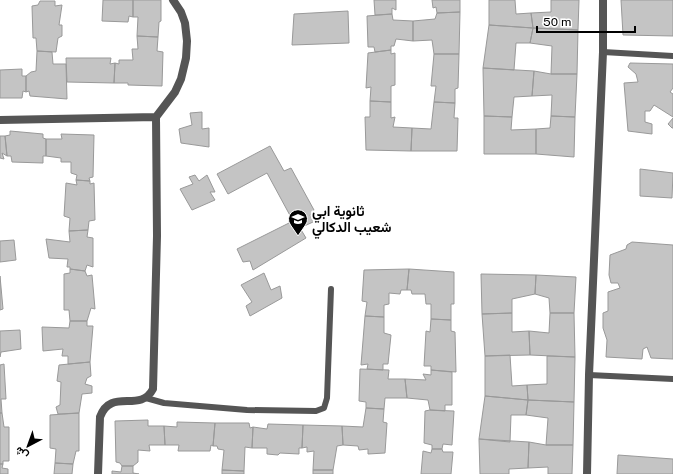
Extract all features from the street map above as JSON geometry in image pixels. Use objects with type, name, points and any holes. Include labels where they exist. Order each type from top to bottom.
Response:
[{"type":"street","points":[[98,474],[100,417],[102,410],[106,405],[112,402],[141,400],[146,398],[153,389],[157,236],[156,117],[175,92],[181,78],[186,58],[187,41],[185,23],[181,12],[173,0]]},
{"type":"street","points":[[587,474],[589,375],[603,52],[603,0]]},
{"type":"street","points":[[0,120],[156,117]]},
{"type":"lane","points":[[603,52],[673,56]]},
{"type":"lane","points":[[146,398],[164,403],[247,410],[316,411],[324,408],[327,398],[330,289]]},
{"type":"lane","points":[[589,375],[673,379]]},
{"type":"building","points":[[103,0],[133,0],[133,17],[129,16],[128,22],[102,21]]},
{"type":"building","points":[[133,0],[161,0],[161,21],[159,22],[158,37],[137,36],[138,17],[133,17]]},
{"type":"building","points":[[374,0],[396,0],[396,10],[392,8],[392,14],[375,15]]},
{"type":"building","points":[[432,0],[460,0],[460,12],[437,13],[436,7],[433,8]]},
{"type":"building","points":[[489,0],[515,0],[516,14],[531,13],[533,28],[489,25]]},
{"type":"building","points":[[551,0],[579,0],[578,30],[533,28],[531,13],[551,12]]},
{"type":"building","points":[[621,0],[673,0],[673,36],[623,35]]},
{"type":"building","points":[[40,1],[55,1],[55,6],[62,5],[59,25],[62,25],[62,36],[58,38],[56,52],[37,51],[36,38],[33,38],[32,6],[38,5]]},
{"type":"building","points":[[348,11],[349,43],[292,45],[294,14]]},
{"type":"building","points":[[460,12],[459,54],[434,54],[432,40],[413,41],[413,21],[435,19],[437,13]]},
{"type":"building","points":[[392,14],[393,20],[413,21],[413,41],[396,39],[394,46],[391,46],[391,50],[375,52],[374,47],[368,47],[367,16]]},
{"type":"building","points":[[489,25],[533,28],[530,43],[516,43],[514,70],[483,68]]},
{"type":"building","points":[[533,28],[578,30],[577,74],[551,74],[552,46],[530,43]]},
{"type":"building","points":[[137,36],[158,37],[157,51],[163,52],[162,86],[114,83],[115,63],[119,64],[119,60],[133,60],[132,49],[138,49]]},
{"type":"building","points":[[391,50],[391,54],[395,53],[395,85],[391,86],[391,102],[370,101],[371,87],[366,88],[368,53]]},
{"type":"building","points":[[37,51],[52,52],[53,64],[66,64],[67,99],[30,96],[29,91],[26,92],[26,76],[31,72],[36,71]]},
{"type":"building","points":[[434,54],[459,54],[458,88],[455,89],[455,103],[434,102],[436,86],[431,86]]},
{"type":"building","points":[[66,58],[111,58],[110,64],[115,63],[114,83],[67,82]]},
{"type":"building","points":[[630,63],[673,64],[673,88],[670,92],[673,94],[673,117],[654,105],[650,111],[645,111],[645,122],[652,124],[652,134],[628,131],[624,83],[638,82],[636,74],[628,67]]},
{"type":"building","points":[[483,68],[534,71],[532,96],[514,97],[512,117],[484,116]]},
{"type":"building","points":[[22,69],[22,76],[26,76],[26,92],[23,91],[22,98],[0,98],[0,70]]},
{"type":"building","points":[[534,71],[551,74],[577,74],[575,117],[551,116],[552,95],[532,96]]},
{"type":"building","points":[[370,101],[391,102],[391,118],[395,117],[393,127],[412,128],[411,151],[366,150],[365,117],[370,117]]},
{"type":"building","points":[[434,102],[455,103],[454,118],[458,118],[457,151],[411,151],[412,128],[431,129]]},
{"type":"building","points":[[202,112],[202,129],[209,128],[209,147],[181,143],[179,129],[192,125],[190,113]]},
{"type":"building","points":[[484,116],[512,117],[511,130],[536,129],[536,154],[484,154]]},
{"type":"building","points":[[551,116],[575,117],[574,157],[536,154],[536,129],[550,128]]},
{"type":"building","points":[[673,118],[673,128],[672,128],[668,124]]},
{"type":"building","points":[[10,131],[43,134],[43,138],[46,139],[46,156],[43,156],[43,163],[12,162],[11,156],[7,156],[5,136],[10,135]]},
{"type":"building","points":[[61,134],[94,135],[93,177],[89,178],[90,181],[76,180],[77,175],[71,173],[71,162],[61,162],[61,158],[46,156],[46,139],[62,139]]},
{"type":"building","points":[[0,136],[5,136],[7,156],[2,153],[4,159],[0,158]]},
{"type":"building","points":[[270,146],[284,171],[291,168],[314,210],[310,215],[313,222],[300,228],[306,238],[253,270],[250,261],[243,262],[237,249],[293,221],[267,173],[228,194],[217,174]]},
{"type":"building","points":[[640,169],[673,173],[672,198],[640,196]]},
{"type":"building","points":[[195,175],[199,181],[207,175],[215,192],[210,192],[215,200],[192,210],[180,189],[193,184],[189,177]]},
{"type":"building","points":[[76,180],[90,181],[90,184],[94,183],[95,220],[89,221],[88,230],[69,231],[70,218],[64,216],[66,183],[77,185]]},
{"type":"building","points":[[88,230],[87,237],[93,238],[93,267],[87,265],[85,271],[70,269],[70,267],[67,267],[68,259],[49,258],[46,239],[70,242],[69,231]]},
{"type":"building","points":[[14,240],[16,260],[0,262],[0,241]]},
{"type":"building","points":[[632,242],[673,245],[673,359],[651,358],[647,347],[643,349],[642,359],[606,357],[607,340],[603,328],[603,313],[608,311],[608,292],[620,288],[618,283],[611,283],[609,275],[610,255],[626,249],[627,245]]},
{"type":"building","points":[[70,269],[85,271],[87,276],[92,275],[95,309],[91,308],[87,321],[70,321],[69,310],[64,310],[64,274],[70,273]]},
{"type":"building","points":[[409,269],[454,272],[454,304],[451,304],[451,320],[431,319],[431,304],[426,304],[425,294],[412,294],[411,290],[407,290]]},
{"type":"building","points":[[409,269],[407,290],[401,290],[400,294],[389,293],[389,304],[384,305],[384,317],[365,316],[367,302],[362,301],[364,270]]},
{"type":"building","points":[[264,273],[271,290],[280,286],[282,298],[250,316],[246,306],[252,302],[241,285]]},
{"type":"building","points":[[481,274],[536,275],[535,294],[512,299],[512,313],[482,314]]},
{"type":"building","points":[[536,275],[576,277],[574,313],[550,313],[549,298],[535,294]]},
{"type":"building","points":[[0,276],[3,309],[0,310]]},
{"type":"building","points":[[512,313],[512,332],[529,331],[530,355],[485,356],[482,314]]},
{"type":"building","points":[[550,313],[574,313],[575,357],[530,355],[529,331],[549,333]]},
{"type":"building","points":[[365,316],[384,317],[384,333],[391,335],[388,364],[383,364],[383,370],[367,369],[368,364],[361,365]]},
{"type":"building","points":[[431,319],[451,320],[451,331],[455,332],[456,372],[431,370],[431,366],[424,366],[426,331],[430,332]]},
{"type":"building","points":[[70,321],[87,321],[87,326],[93,326],[90,362],[68,364],[68,356],[62,356],[63,349],[43,351],[42,327],[69,328]]},
{"type":"building","points":[[20,330],[21,349],[1,352],[0,357],[0,331]]},
{"type":"building","points":[[510,355],[512,386],[527,385],[528,400],[485,396],[485,356]]},
{"type":"building","points":[[547,356],[575,357],[574,402],[528,400],[527,385],[547,384]]},
{"type":"building","points":[[90,362],[91,376],[87,378],[85,384],[92,386],[92,393],[82,394],[79,413],[58,414],[56,407],[60,405],[61,382],[57,381],[59,365]]},
{"type":"building","points":[[4,364],[6,399],[1,399],[2,413],[0,413],[0,365]]},
{"type":"building","points":[[360,369],[389,370],[388,379],[405,379],[407,398],[385,398],[384,409],[366,408],[366,402],[359,401]]},
{"type":"building","points":[[431,370],[452,372],[452,405],[445,405],[445,411],[430,410],[428,400],[407,398],[405,379],[426,380],[423,374],[431,375]]},
{"type":"building","points":[[485,396],[528,400],[526,415],[511,415],[510,442],[479,439]]},
{"type":"building","points":[[528,400],[574,402],[573,445],[546,445],[548,418],[526,415]]},
{"type":"building","points":[[366,408],[384,409],[383,422],[387,423],[385,453],[368,454],[368,449],[359,450],[358,446],[343,445],[342,426],[363,427]]},
{"type":"building","points":[[425,411],[454,411],[452,445],[443,444],[442,449],[432,449],[432,445],[424,443]]},
{"type":"building","points":[[0,413],[2,413],[4,427],[9,427],[9,461],[3,461],[3,464],[0,464]]},
{"type":"building","points":[[79,413],[79,451],[76,451],[73,464],[55,463],[56,449],[50,448],[50,415]]},
{"type":"building","points":[[148,420],[148,426],[164,426],[165,445],[149,445],[150,451],[138,450],[138,462],[133,466],[122,466],[120,463],[116,462],[115,421]]},
{"type":"building","points":[[177,422],[215,423],[213,446],[211,445],[210,451],[178,451],[179,445],[165,445],[164,426],[177,427]]},
{"type":"building","points":[[215,423],[249,423],[250,428],[253,427],[252,448],[245,447],[244,471],[222,470],[224,450],[218,449],[217,446],[213,446]]},
{"type":"building","points":[[268,424],[303,425],[302,448],[299,448],[299,454],[267,454],[267,448],[252,448],[253,427],[267,429]]},
{"type":"building","points":[[303,425],[342,426],[343,445],[337,446],[333,470],[313,470],[314,451],[307,452],[307,447],[302,448]]},
{"type":"building","points":[[479,439],[529,442],[528,468],[509,469],[509,474],[480,474]]},
{"type":"building","points":[[529,442],[546,445],[573,445],[572,474],[548,474],[548,467],[528,468]]},
{"type":"building","points":[[432,449],[442,449],[443,452],[453,452],[451,474],[421,474],[423,451],[431,453]]},
{"type":"building","points":[[618,455],[673,459],[673,474],[617,474]]},
{"type":"building","points":[[55,463],[73,464],[72,474],[54,474]]},
{"type":"building","points":[[0,464],[3,464],[2,468],[8,469],[8,474],[0,474]]},
{"type":"building","points":[[122,466],[133,466],[133,473],[139,474],[112,474],[112,471],[121,472]]},
{"type":"building","points":[[222,470],[244,471],[244,474],[222,474]]},
{"type":"building","points":[[313,470],[333,470],[333,474],[313,474]]},
{"type":"place","name":"ثانوية ابي شعيب الدكالي","points":[[298,236]]}]
